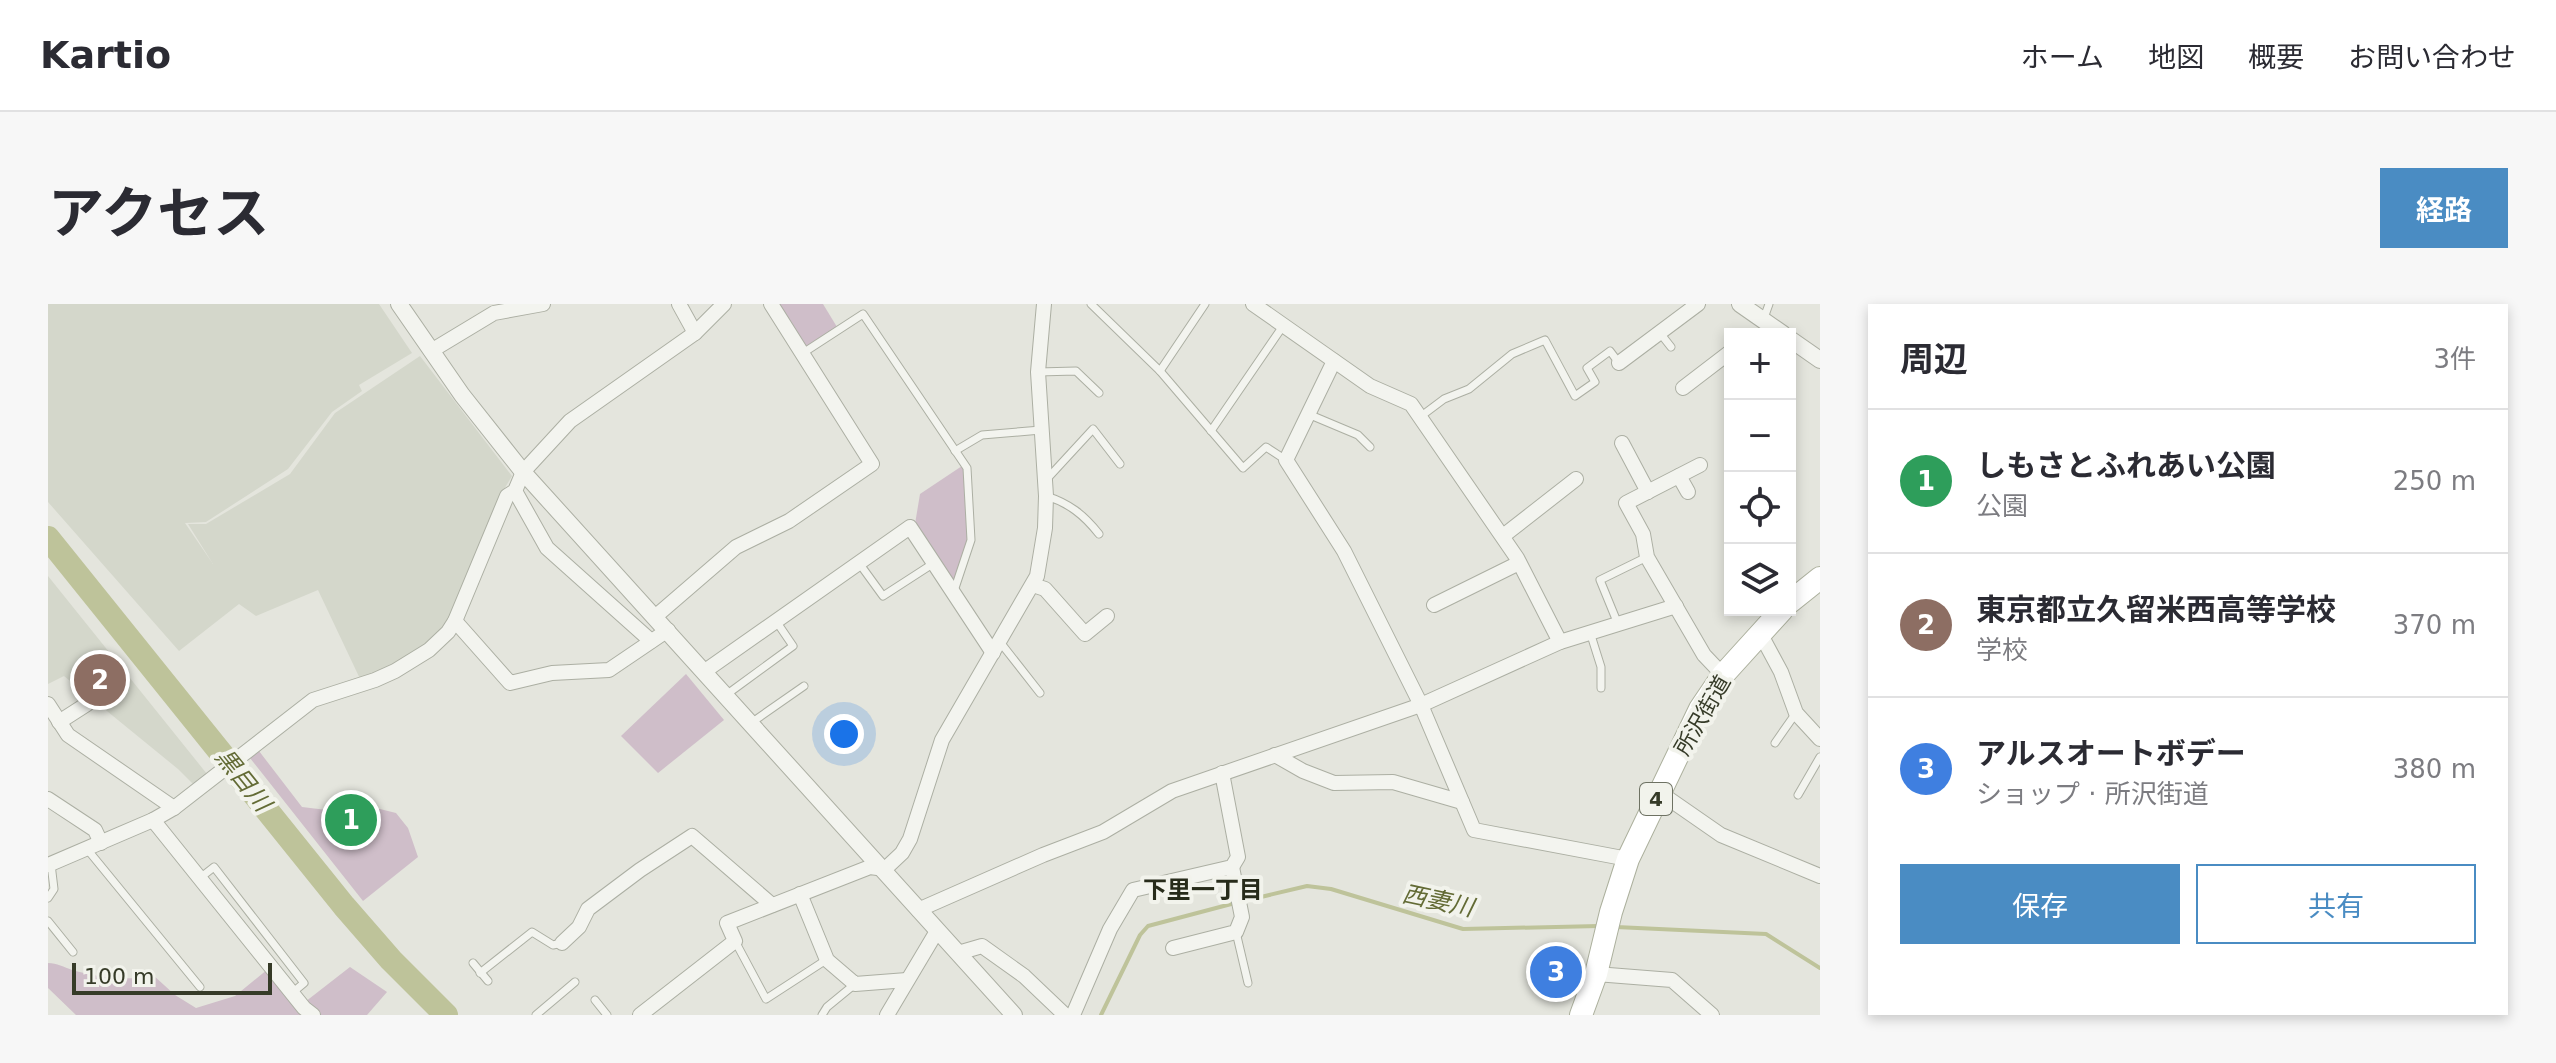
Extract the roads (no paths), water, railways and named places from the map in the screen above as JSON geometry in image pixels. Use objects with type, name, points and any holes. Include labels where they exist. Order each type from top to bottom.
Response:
[{"type":"main road","points":[[1796,597],[1820,578]]},
{"type":"main road","name":"所沢街道","points":[[1581,1015],[1596,974],[1628,859],[1659,792],[1700,709],[1723,675],[1771,618]]},
{"type":"street","points":[[399,304],[487,428],[523,472],[1014,1015]]},
{"type":"street","points":[[431,351],[494,313],[497,308],[543,304]]},
{"type":"street","points":[[679,304],[695,333]]},
{"type":"street","points":[[50,865],[174,808],[313,700],[375,680],[429,650],[455,621],[507,496],[515,491],[523,472],[570,421],[695,333],[724,304]]},
{"type":"street","points":[[656,616],[736,547],[789,521],[872,464],[771,304]]},
{"type":"street","points":[[885,869],[902,853],[910,839],[942,740],[1033,585],[1043,551],[1046,489],[1038,372],[1044,304]]},
{"type":"street","points":[[1253,304],[1370,386],[1411,404],[1503,536],[1560,642]]},
{"type":"street","points":[[1619,363],[1698,304]]},
{"type":"street","points":[[1740,304],[1820,360]]},
{"type":"street","points":[[1683,388],[1724,357]]},
{"type":"street","points":[[1334,361],[1286,460],[1344,551],[1421,705],[1474,830],[1628,859]]},
{"type":"street","points":[[1622,443],[1648,492]]},
{"type":"street","points":[[1700,465],[1626,503],[1643,534],[1647,557],[1704,655],[1723,675]]},
{"type":"street","points":[[1679,476],[1688,492]]},
{"type":"street","points":[[1503,536],[1576,479]]},
{"type":"street","points":[[515,491],[547,548],[651,641]]},
{"type":"street","points":[[705,671],[910,527],[996,648]]},
{"type":"street","points":[[1434,605],[1519,563]]},
{"type":"street","points":[[1033,585],[1045,589],[1085,634],[1107,616]]},
{"type":"street","points":[[918,910],[1103,832],[1172,791],[1421,705],[1560,642],[1676,606]]},
{"type":"street","points":[[1771,618],[1781,672],[1796,713],[1820,739]]},
{"type":"street","points":[[455,621],[510,683],[552,673],[609,670],[668,630]]},
{"type":"street","points":[[48,704],[68,735],[174,808]]},
{"type":"street","points":[[59,722],[87,704]]},
{"type":"street","points":[[1275,755],[1303,771],[1334,783],[1393,782],[1462,802]]},
{"type":"street","points":[[1173,948],[1236,932],[1242,917],[1232,867],[1238,857],[1222,773]]},
{"type":"street","points":[[1659,792],[1721,835],[1820,876]]},
{"type":"street","points":[[48,799],[95,830],[94,846]]},
{"type":"street","points":[[153,820],[313,1015]]},
{"type":"street","points":[[562,943],[579,927],[588,909],[692,836],[772,905]]},
{"type":"street","points":[[640,1015],[735,941],[727,923],[870,867],[885,869]]},
{"type":"street","points":[[1073,1015],[1110,929],[1133,890],[1232,867]]},
{"type":"street","points":[[800,894],[827,960],[855,984],[907,980]]},
{"type":"street","points":[[887,1015],[937,931]]},
{"type":"street","points":[[958,953],[982,946],[1024,976],[1065,1015]]},
{"type":"street","points":[[1596,974],[1672,980],[1712,1015]]},
{"type":"lane","points":[[1091,304],[1160,371],[1243,468],[1266,447],[1286,460]]},
{"type":"lane","points":[[1160,371],[1205,304]]},
{"type":"lane","points":[[802,353],[863,314],[967,468],[971,540],[954,593]]},
{"type":"lane","points":[[1211,431],[1283,326]]},
{"type":"lane","points":[[1660,333],[1671,347]]},
{"type":"lane","points":[[1420,417],[1444,399],[1469,389],[1512,354],[1545,340],[1575,396],[1595,382],[1587,368],[1610,351],[1619,363]]},
{"type":"lane","points":[[1038,372],[1076,371],[1099,393]]},
{"type":"lane","points":[[1308,414],[1358,435],[1370,447]]},
{"type":"lane","points":[[1099,534],[1087,519],[1046,489],[1093,429],[1120,464]]},
{"type":"lane","points":[[955,451],[982,435],[1041,430]]},
{"type":"lane","points":[[1618,624],[1600,580],[1647,557]]},
{"type":"lane","points":[[859,563],[883,596],[934,563]]},
{"type":"lane","points":[[726,695],[793,646],[776,621]]},
{"type":"lane","points":[[1590,632],[1601,667],[1601,688]]},
{"type":"lane","points":[[996,648],[1040,693]]},
{"type":"lane","points":[[751,723],[804,686]]},
{"type":"lane","points":[[1775,743],[1796,713]]},
{"type":"lane","points":[[1798,795],[1820,757]]},
{"type":"lane","points":[[94,846],[200,987]]},
{"type":"lane","points":[[48,898],[54,889],[50,865]]},
{"type":"lane","points":[[48,921],[73,952]]},
{"type":"lane","points":[[480,973],[532,932],[553,945],[562,943]]},
{"type":"lane","points":[[1236,932],[1248,983]]},
{"type":"lane","points":[[735,941],[766,999],[827,960]]},
{"type":"lane","points":[[473,963],[488,981]]},
{"type":"lane","points":[[536,1015],[575,982]]},
{"type":"lane","points":[[822,1015],[827,1007],[855,984]]},
{"type":"lane","points":[[595,1000],[607,1015]]},
{"type":"waterway","name":"黒目川","points":[[48,538],[344,906],[391,960],[446,1015]]},
{"type":"waterway","name":"西妻川","points":[[1244,901],[1307,886],[1331,889],[1463,929],[1599,926]]},
{"type":"waterway","name":"西妻川","points":[[1101,1015],[1140,935],[1148,926],[1235,903]]},
{"type":"waterway","name":"西妻川","points":[[1616,927],[1766,934],[1820,968]]},
{"type":"place","name":"東京都立久留米西高等学校","points":[[100,680]]},
{"type":"place","name":"しもさとふれあい公園","points":[[351,820]]},
{"type":"place","name":"アルスオートボデー","points":[[1556,972]]},
{"type":"district","name":"下里一丁目","points":[[1203,890]]}]
